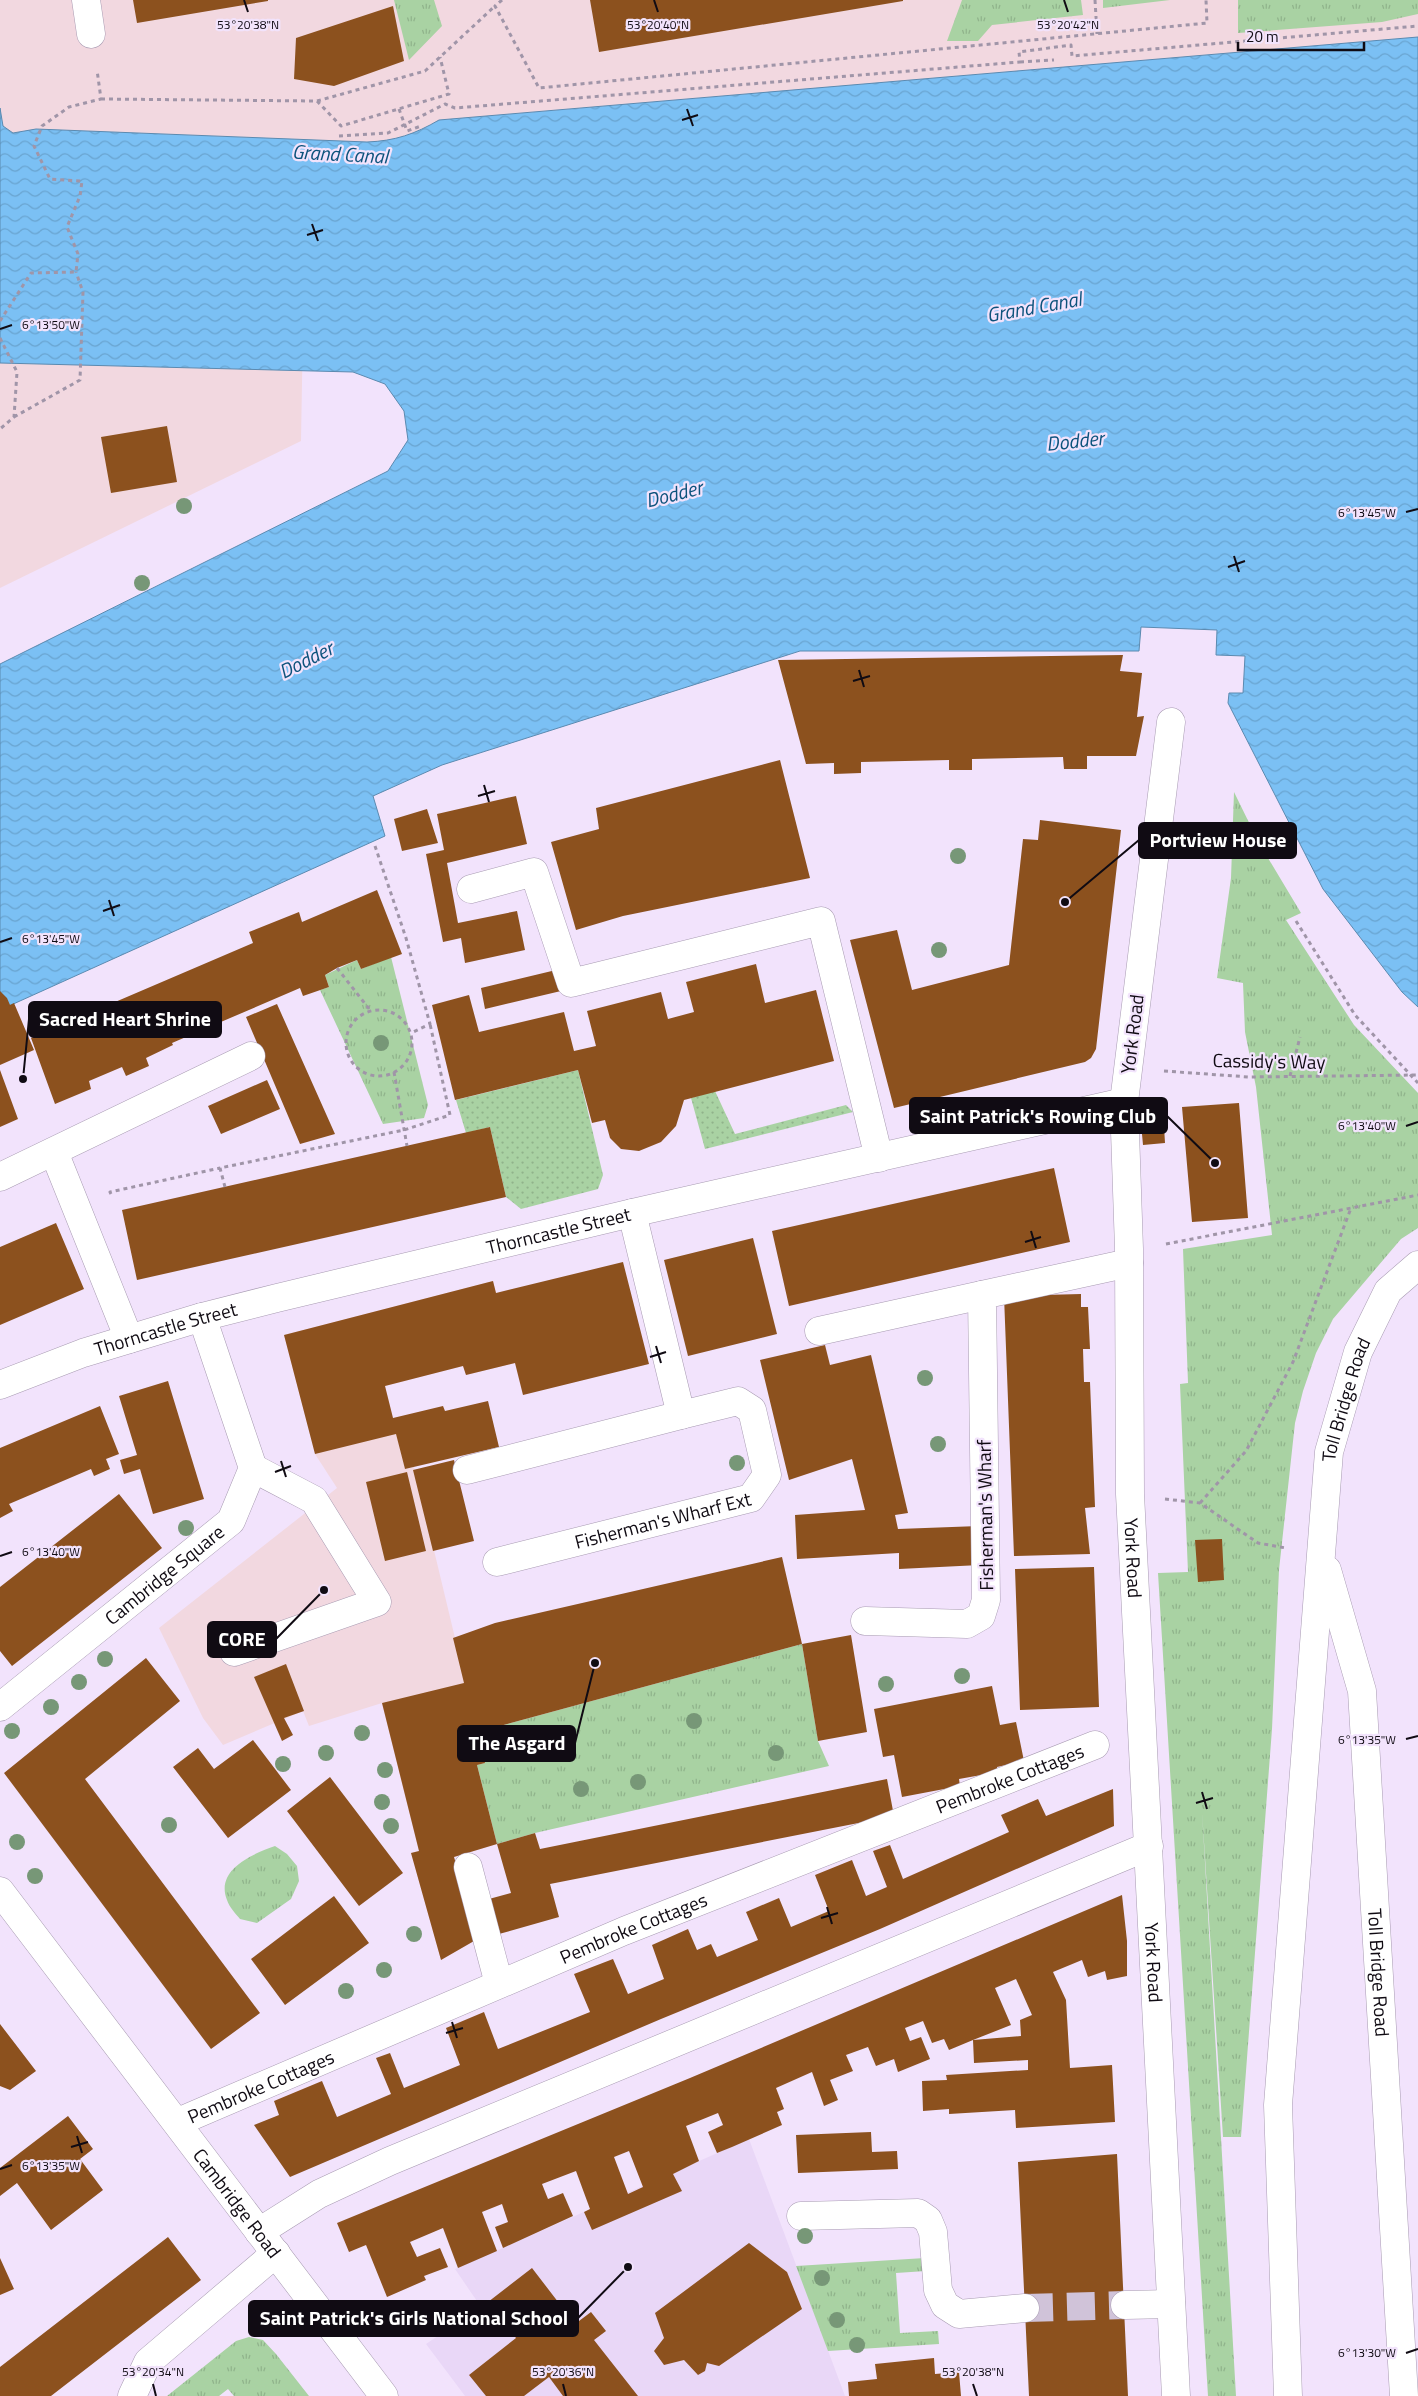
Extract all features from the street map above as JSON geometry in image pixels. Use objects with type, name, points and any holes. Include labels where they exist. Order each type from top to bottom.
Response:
[{"type":"street","points":[[86,0],[91,34]]},
{"type":"street","name":"York Road","points":[[1171,722],[1124,1102],[1129,1256],[1130,1494],[1141,1849],[1176,2396]]},
{"type":"street","points":[[471,888],[534,872],[571,983],[821,921],[879,1158]]},
{"type":"street","points":[[0,1177],[251,1056]]},
{"type":"street","name":"Thorncastle Street","points":[[0,1385],[83,1353],[202,1317],[632,1213],[1124,1102]]},
{"type":"street","points":[[54,1152],[129,1339]]},
{"type":"street","points":[[632,1213],[681,1415]]},
{"type":"street","points":[[820,1332],[982,1295],[1129,1256]]},
{"type":"street","name":"Toll Bridge Road","points":[[1288,2396],[1278,2105],[1330,1452],[1358,1352],[1388,1291],[1418,1265]]},
{"type":"street","name":"Fisherman's Wharf","points":[[865,1621],[967,1624],[981,1616],[986,1600],[982,1295]]},
{"type":"street","points":[[202,1317],[253,1468],[314,1500],[377,1602],[234,1652]]},
{"type":"street","name":"Fisherman's Wharf Ext","points":[[467,1470],[738,1400],[752,1410],[767,1475],[751,1498],[497,1562]]},
{"type":"street","name":"Cambridge Square","points":[[0,1707],[231,1520],[253,1468]]},
{"type":"street","name":"Toll Bridge Road","points":[[1322,1554],[1362,1691],[1404,2396]]},
{"type":"street","name":"Pembroke Cottages","points":[[178,2122],[624,1931],[1095,1745]]},
{"type":"street","points":[[259,2232],[319,2194],[390,2161],[1141,1849]]},
{"type":"street","points":[[468,1867],[499,1984]]},
{"type":"street","name":"Cambridge Road","points":[[0,1891],[178,2122],[384,2396]]},
{"type":"street","points":[[801,2216],[918,2213],[928,2220],[933,2232],[938,2290],[945,2305],[959,2314],[1025,2308]]},
{"type":"street","points":[[132,2396],[148,2362],[276,2253]]},
{"type":"street","points":[[1125,2305],[1171,2304]]},
{"type":"path","points":[[0,429],[14,417],[80,380],[83,292],[76,272],[78,254],[67,227],[80,196],[82,181],[50,179],[34,146],[42,126],[69,107],[101,99],[317,102],[425,71],[502,0]]},
{"type":"path","points":[[1094,0],[1097,34]]},
{"type":"path","points":[[495,6],[539,88],[1207,23],[1206,0]]},
{"type":"path","points":[[1020,62],[1019,52],[1071,45],[1072,56],[1418,26]]},
{"type":"path","points":[[91,34],[101,99]]},
{"type":"path","points":[[317,102],[341,126],[449,94],[440,58]]},
{"type":"path","points":[[339,136],[388,133],[445,104],[455,108],[1054,60]]},
{"type":"path","points":[[399,109],[407,131],[421,126]]},
{"type":"path","points":[[0,321],[31,273],[76,272]]},
{"type":"path","points":[[0,338],[17,372],[14,417]]},
{"type":"path","points":[[113,1202],[110,1192],[404,1130],[450,1115],[430,1024],[406,938],[375,846]]},
{"type":"path","points":[[1296,921],[1355,1015],[1410,1077],[1418,1083]]},
{"type":"path","points":[[337,968],[370,1010]]},
{"type":"path","points":[[380,1009],[394,1014],[406,1024],[411,1033],[410,1056],[404,1065],[394,1072],[383,1076],[361,1071],[347,1054],[347,1031],[360,1015],[370,1010],[380,1009]]},
{"type":"path","points":[[411,1033],[430,1024]]},
{"type":"path","points":[[1290,1076],[1300,1037]]},
{"type":"path","name":"Cassidy's Way","points":[[1128,1069],[1249,1077],[1410,1077],[1418,1075]]},
{"type":"path","points":[[394,1072],[407,1146]]},
{"type":"path","points":[[220,1168],[225,1187]]},
{"type":"path","points":[[1129,1256],[1192,1240],[1418,1195]]},
{"type":"path","points":[[1200,1503],[1246,1451],[1293,1362],[1352,1208]]},
{"type":"path","points":[[1130,1494],[1200,1503],[1258,1543],[1322,1554]]},
{"type":"shaded area","points":[[0,0],[1418,0],[1418,37],[440,120],[417,133],[391,141],[306,151],[301,441],[0,588]]},
{"type":"shaded area","points":[[493,1281],[515,1363],[466,1375],[463,1366],[385,1386],[405,1469],[414,1467],[485,1763],[477,1766],[497,1844],[454,1857],[474,1941],[441,1960],[411,1853],[419,1851],[382,1703],[309,1726],[303,1711],[223,1745],[203,1718],[159,1628],[337,1488],[315,1454],[284,1335]]},
{"type":"shaded area","points":[[749,2139],[845,2396],[465,2396],[426,2344],[481,2307],[455,2269]]},
{"type":"green space","points":[[394,0],[434,0],[442,26],[409,60]]},
{"type":"green space","points":[[962,0],[1081,0],[1083,15],[992,25],[978,41],[947,41]]},
{"type":"green space","points":[[1103,0],[1170,0],[1103,8]]},
{"type":"green space","points":[[1238,0],[1418,0],[1418,14],[1382,22],[1238,33]]},
{"type":"green space","points":[[1234,792],[1259,843],[1301,913],[1286,920],[1354,1025],[1418,1093],[1418,1228],[1401,1239],[1333,1319],[1316,1353],[1303,1391],[1295,1423],[1279,1570],[1272,1729],[1241,2137],[1223,2137],[1202,1811],[1236,2396],[1208,2396],[1158,1573],[1188,1572],[1180,1384],[1188,1383],[1183,1249],[1272,1235],[1256,1087],[1245,1032],[1243,983],[1217,978],[1231,878]]},
{"type":"green space","points":[[391,957],[428,1105],[424,1118],[383,1124],[320,990],[329,987],[325,975],[357,960],[361,969]]},
{"type":"green space","points":[[578,1070],[603,1175],[598,1189],[521,1209],[506,1197],[490,1127],[466,1133],[456,1100]]},
{"type":"green space","points":[[715,1091],[735,1134],[846,1105],[853,1112],[705,1149],[691,1098]]},
{"type":"green space","points":[[802,1644],[818,1741],[829,1766],[535,1833],[497,1844],[477,1765],[485,1763],[478,1732]]},
{"type":"green space","points":[[275,1846],[287,1854],[297,1866],[299,1881],[291,1899],[257,1923],[240,1919],[227,1900],[226,1880],[238,1865],[256,1854]]},
{"type":"green space","points":[[925,2258],[926,2271],[896,2273],[900,2333],[938,2331],[939,2344],[828,2351],[796,2266]]},
{"type":"green space","points":[[249,2337],[263,2340],[309,2396],[234,2396],[228,2389],[219,2396],[167,2396],[236,2341]]},
{"type":"water","points":[[1418,37],[1418,1007],[1402,992],[1323,889],[1228,703],[1229,693],[1243,693],[1245,656],[1216,655],[1217,630],[1141,627],[1139,651],[800,651],[442,765],[373,796],[385,836],[0,1010],[0,664],[388,471],[408,440],[404,411],[385,384],[353,372],[0,363],[0,108],[3,126],[13,133],[36,129],[367,142],[404,136],[439,120]]},
{"type":"building","points":[[133,0],[268,0],[268,1],[137,23]]},
{"type":"building","points":[[590,0],[903,0],[903,1],[599,52]]},
{"type":"building","points":[[393,6],[404,61],[334,86],[294,79],[296,38]]},
{"type":"building","points":[[167,426],[177,482],[111,493],[101,437]]},
{"type":"building","points":[[1123,655],[1120,671],[1142,673],[1137,717],[1144,716],[1136,756],[1087,756],[1087,769],[1064,769],[1063,757],[972,759],[972,770],[949,770],[949,760],[861,762],[861,773],[834,774],[834,763],[806,764],[778,660]]},
{"type":"building","points":[[780,760],[810,878],[623,916],[576,930],[551,842],[599,829],[596,808]]},
{"type":"building","points":[[516,796],[527,844],[447,863],[458,923],[517,911],[525,950],[465,963],[461,938],[443,942],[426,854],[444,850],[437,814]]},
{"type":"building","points":[[427,809],[438,843],[402,851],[394,819]]},
{"type":"building","points":[[1040,820],[1121,830],[1096,1049],[1091,1058],[1085,1062],[894,1108],[850,940],[897,930],[912,990],[1009,965],[1023,839],[1038,840]]},
{"type":"building","points":[[377,890],[402,954],[361,969],[357,960],[337,968],[325,975],[329,987],[303,996],[300,988],[172,1043],[173,1045],[146,1058],[149,1066],[126,1076],[122,1067],[89,1081],[91,1089],[55,1104],[31,1038],[253,943],[249,932],[299,912],[302,922]]},
{"type":"building","points":[[756,964],[765,1003],[816,990],[834,1061],[684,1100],[676,1126],[661,1142],[639,1151],[621,1149],[610,1138],[605,1120],[592,1123],[578,1070],[455,1100],[432,1005],[469,995],[479,1032],[564,1012],[574,1051],[596,1046],[587,1011],[661,992],[668,1019],[694,1012],[686,982]]},
{"type":"building","points":[[556,970],[561,991],[485,1009],[481,988]]},
{"type":"building","points":[[0,991],[7,998],[10,1005],[14,1003],[34,1050],[0,1065]]},
{"type":"building","points":[[277,1004],[335,1134],[300,1144],[246,1017]]},
{"type":"building","points":[[0,1070],[18,1119],[0,1127]]},
{"type":"building","points":[[267,1080],[280,1109],[221,1134],[208,1106]]},
{"type":"building","points":[[1239,1103],[1248,1218],[1192,1222],[1182,1107]]},
{"type":"building","points":[[1163,1110],[1165,1143],[1143,1145],[1140,1112]]},
{"type":"building","points":[[490,1127],[506,1197],[137,1280],[122,1210]]},
{"type":"building","points":[[1054,1168],[1070,1242],[789,1306],[772,1231]]},
{"type":"building","points":[[56,1223],[84,1289],[0,1325],[0,1247]]},
{"type":"building","points":[[753,1238],[777,1334],[688,1356],[664,1260]]},
{"type":"building","points":[[623,1262],[649,1364],[523,1395],[515,1363],[466,1375],[463,1366],[385,1386],[393,1418],[443,1406],[445,1411],[488,1401],[499,1447],[405,1469],[396,1434],[315,1454],[284,1335],[493,1281],[496,1293]]},
{"type":"building","points":[[1081,1294],[1081,1307],[1088,1307],[1090,1349],[1083,1349],[1084,1382],[1090,1382],[1095,1507],[1085,1508],[1090,1554],[1014,1556],[1004,1296]]},
{"type":"building","points":[[825,1345],[830,1365],[871,1355],[908,1513],[895,1515],[898,1529],[979,1526],[980,1565],[899,1569],[899,1553],[797,1559],[795,1515],[865,1510],[852,1459],[789,1480],[760,1360]]},
{"type":"building","points":[[168,1381],[204,1499],[153,1514],[140,1469],[124,1474],[120,1460],[137,1455],[119,1396]]},
{"type":"building","points":[[100,1406],[119,1454],[106,1459],[110,1469],[94,1476],[91,1469],[9,1504],[13,1511],[0,1518],[0,1448]]},
{"type":"building","points":[[454,1460],[474,1541],[433,1551],[413,1470]]},
{"type":"building","points":[[407,1472],[426,1551],[385,1561],[366,1482]]},
{"type":"building","points":[[119,1494],[162,1548],[12,1666],[0,1651],[0,1587]]},
{"type":"building","points":[[1222,1539],[1224,1580],[1198,1582],[1195,1540]]},
{"type":"building","points":[[782,1557],[802,1644],[478,1732],[485,1763],[477,1765],[497,1844],[454,1857],[475,1930],[474,1941],[441,1960],[411,1853],[419,1851],[382,1703],[464,1683],[453,1638],[495,1623]]},
{"type":"building","points":[[1094,1567],[1099,1707],[1020,1710],[1015,1569]]},
{"type":"building","points":[[851,1635],[867,1732],[818,1741],[802,1644]]},
{"type":"building","points":[[146,1658],[180,1701],[85,1779],[260,2013],[211,2049],[4,1773]]},
{"type":"building","points":[[286,1664],[304,1711],[284,1718],[293,1735],[282,1741],[254,1677]]},
{"type":"building","points":[[992,1686],[1000,1725],[1016,1722],[1024,1761],[997,1767],[998,1772],[959,1779],[960,1786],[902,1797],[894,1755],[883,1757],[874,1709]]},
{"type":"building","points":[[253,1740],[291,1790],[228,1838],[173,1767],[198,1748],[214,1769]]},
{"type":"building","points":[[330,1777],[403,1873],[359,1906],[287,1811]]},
{"type":"building","points":[[887,1779],[894,1816],[550,1884],[559,1917],[499,1934],[489,1899],[511,1893],[497,1844],[535,1833],[540,1849]]},
{"type":"building","points":[[1113,1789],[1114,1826],[880,1929],[661,2019],[290,2177],[254,2125],[279,2115],[274,2101],[322,2081],[337,2117],[391,2094],[376,2058],[390,2053],[404,2088],[460,2065],[446,2028],[484,2012],[498,2049],[590,2012],[574,1974],[613,1959],[628,1994],[664,1979],[652,1945],[688,1929],[697,1950],[711,1944],[717,1957],[758,1940],[746,1912],[779,1898],[791,1927],[829,1911],[815,1875],[852,1860],[866,1896],[887,1887],[873,1851],[890,1845],[903,1879],[1009,1832],[1001,1815],[1038,1799],[1046,1816]]},
{"type":"building","points":[[1122,1895],[1127,1941],[1127,1976],[1107,1980],[1105,1971],[1088,1977],[1082,1960],[1053,1972],[1066,2000],[1070,2068],[1112,2065],[1115,2122],[1016,2128],[1015,2110],[949,2114],[949,2109],[923,2111],[922,2081],[947,2080],[946,2075],[1028,2070],[1028,2060],[974,2063],[973,2040],[949,2050],[944,2039],[932,2043],[923,2021],[905,2028],[910,2041],[921,2037],[930,2059],[898,2072],[894,2059],[876,2066],[868,2047],[846,2055],[853,2071],[830,2080],[838,2100],[824,2106],[812,2072],[776,2088],[784,2109],[777,2112],[782,2125],[717,2153],[708,2132],[723,2125],[718,2113],[686,2126],[699,2161],[673,2174],[682,2191],[592,2230],[584,2212],[590,2209],[576,2171],[542,2184],[548,2199],[563,2193],[573,2216],[503,2248],[495,2227],[508,2222],[502,2204],[482,2212],[497,2251],[458,2268],[443,2228],[410,2242],[417,2257],[440,2248],[448,2267],[424,2276],[426,2280],[387,2297],[366,2245],[349,2252],[337,2223],[690,2078]],"holes":[[[1016,1979],[1032,2015],[1020,2020],[1021,2036],[973,2040],[1011,2025],[995,1988]],[[629,2151],[643,2187],[628,2194],[614,2157]]]},
{"type":"building","points":[[334,1896],[369,1943],[285,2005],[251,1959]]},
{"type":"building","points":[[0,2024],[36,2071],[10,2090],[0,2086]]},
{"type":"building","points":[[68,2116],[93,2149],[80,2159],[103,2190],[51,2230],[17,2183],[0,2196],[0,2168]]},
{"type":"building","points":[[871,2132],[872,2152],[897,2151],[898,2169],[798,2173],[796,2135]]},
{"type":"building","points":[[1117,2154],[1128,2396],[1029,2396],[1018,2162]]},
{"type":"building","points":[[168,2237],[201,2280],[51,2396],[0,2396],[0,2367]]},
{"type":"building","points":[[749,2243],[787,2272],[802,2309],[719,2366],[707,2363],[705,2371],[698,2375],[684,2360],[664,2365],[654,2351],[664,2338],[655,2313]]},
{"type":"building","points":[[0,2258],[14,2289],[0,2295]]},
{"type":"building","points":[[532,2268],[575,2324],[591,2312],[606,2331],[594,2340],[638,2396],[563,2396],[549,2377],[524,2396],[486,2396],[469,2375],[516,2338],[488,2302]]},
{"type":"building","points":[[934,2358],[935,2374],[959,2372],[961,2396],[849,2396],[848,2382],[877,2379],[875,2364]]},
{"type":"tunnel","points":[[1025,2308],[1125,2305]]},
{"type":"place","name":"Portview House","points":[[1065,902]]},
{"type":"place","name":"Sacred Heart Shrine","points":[[23,1079]]},
{"type":"place","name":"Saint Patrick's Rowing Club","points":[[1215,1163]]},
{"type":"place","name":"CORE","points":[[324,1590]]},
{"type":"place","name":"The Asgard","points":[[595,1663]]},
{"type":"place","name":"Saint Patrick's Girls National School","points":[[628,2267]]},
{"type":"water label","name":"Grand Canal","points":[[340,154]]},
{"type":"water label","name":"Grand Canal","points":[[1034,307]]},
{"type":"water label","name":"Dodder","points":[[1075,441]]},
{"type":"water label","name":"Dodder","points":[[674,494]]},
{"type":"water label","name":"Dodder","points":[[306,660]]}]
